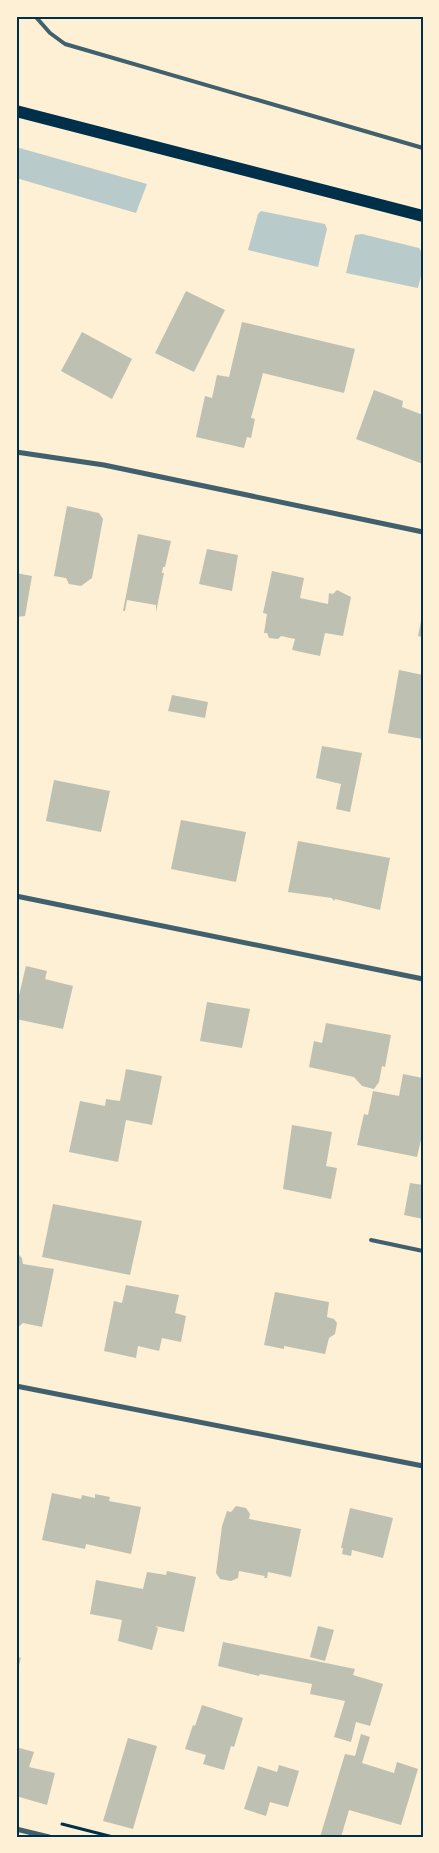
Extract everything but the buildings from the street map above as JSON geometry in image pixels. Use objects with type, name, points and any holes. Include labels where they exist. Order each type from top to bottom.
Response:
[{"type":"main road","points":[[16,111],[423,216]]},
{"type":"street","points":[[16,452],[104,464],[423,532]]},
{"type":"street","points":[[16,896],[423,979]]},
{"type":"street","points":[[16,1386],[423,1466]]},
{"type":"street","points":[[16,1829],[48,1837]]},
{"type":"lane","points":[[35,16],[50,34],[65,44],[423,148]]},
{"type":"lane","points":[[371,1240],[423,1251]]},
{"type":"shaded area","points":[[16,147],[147,184],[136,213],[16,178]]},
{"type":"shaded area","points":[[261,211],[325,224],[327,229],[318,267],[248,250],[258,214]]},
{"type":"shaded area","points":[[362,234],[419,248],[423,262],[418,288],[346,273],[355,235]]}]
